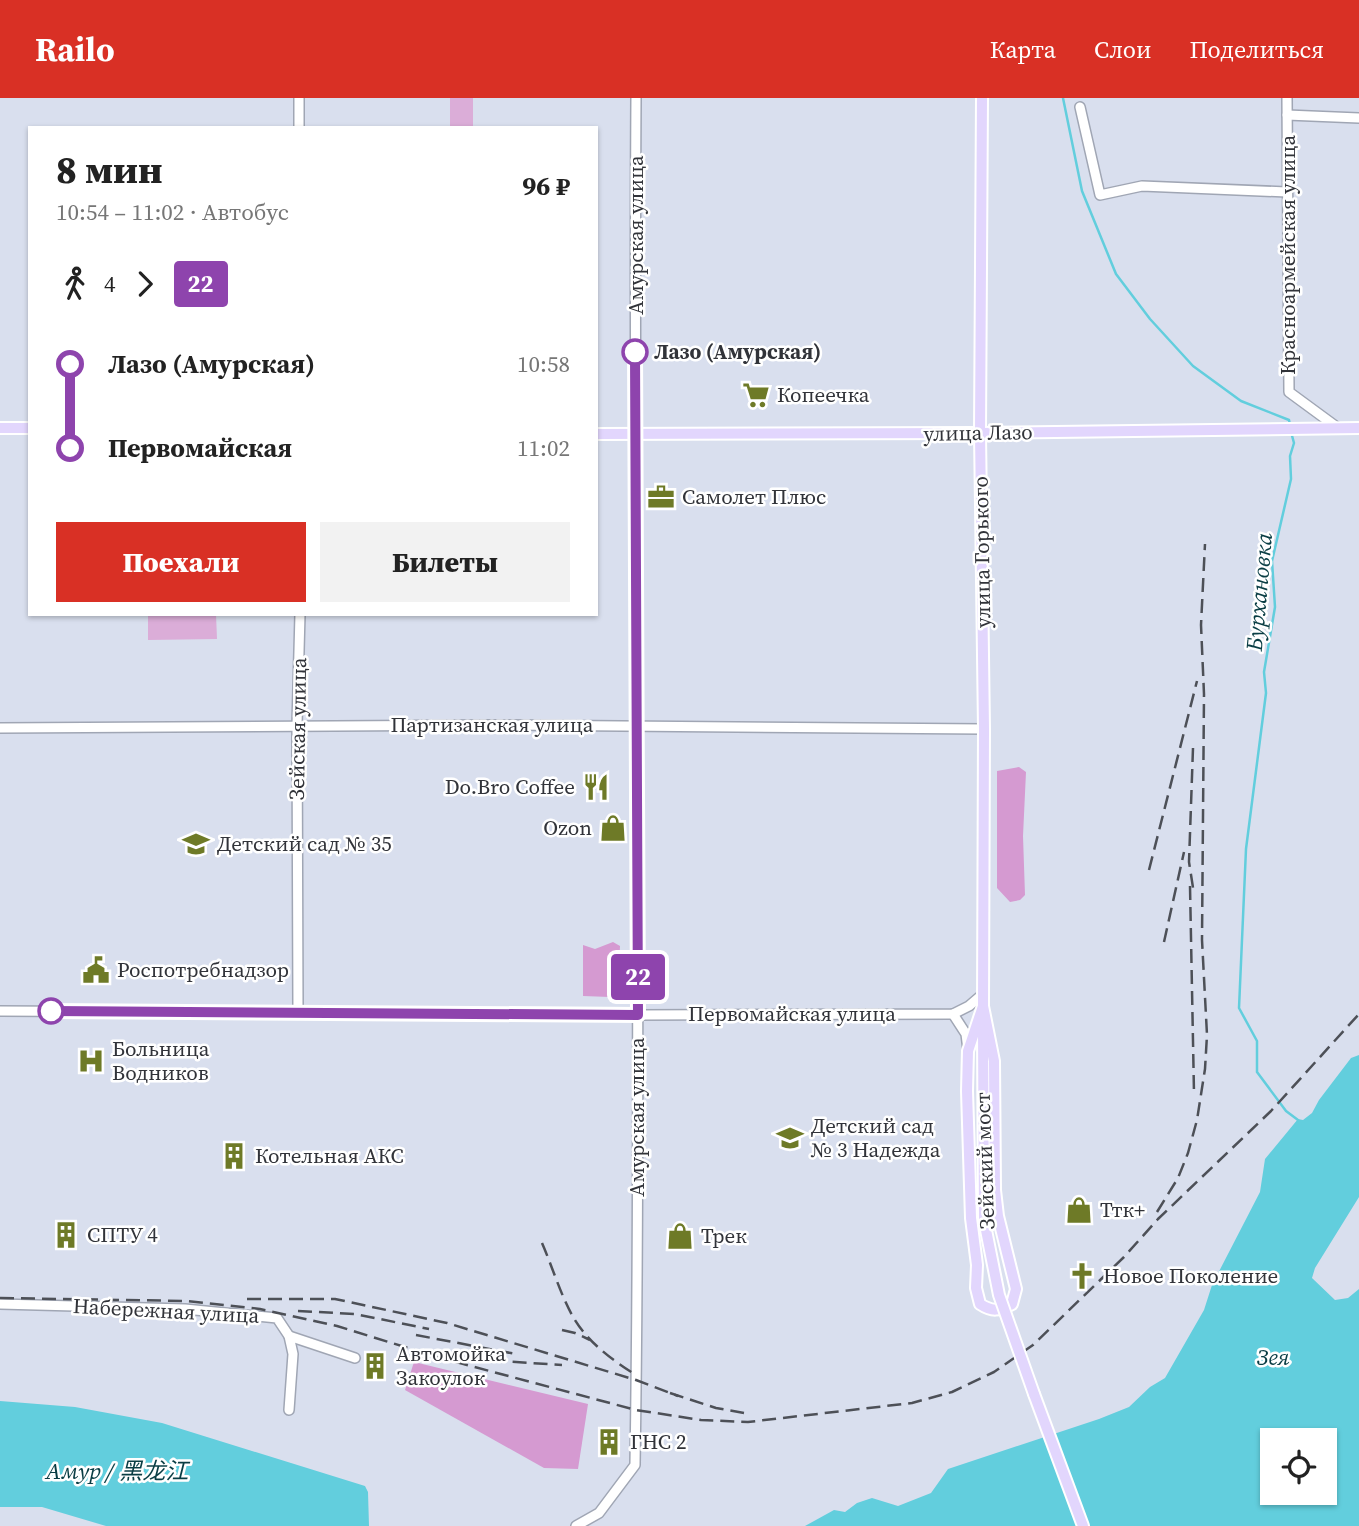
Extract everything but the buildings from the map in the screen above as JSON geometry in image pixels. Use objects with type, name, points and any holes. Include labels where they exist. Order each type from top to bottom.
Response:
[{"type":"main road","name":"улица Горького","points":[[982,98],[980,433],[984,729],[983,1000],[994,1061],[998,1216],[1016,1289],[1012,1304],[1002,1310],[990,1311],[980,1304],[976,1288],[977,1265],[971,1218],[968,1150],[968,1051],[983,1000]]},
{"type":"main road","points":[[0,428],[28,428]]},
{"type":"main road","name":"улица Лазо","points":[[598,434],[1359,428]]},
{"type":"main road","name":"Зейский мост","points":[[983,1000],[984,1220],[999,1295],[1083,1526]]},
{"type":"street","points":[[299,98],[299,126]]},
{"type":"street","name":"Амурская улица","points":[[576,1526],[599,1513],[635,1465],[638,1015],[635,726],[636,98]]},
{"type":"street","name":"Красноармейская улица","points":[[1287,98],[1289,392],[1338,428]]},
{"type":"street","points":[[1080,107],[1100,195],[1142,186],[1287,192]]},
{"type":"street","points":[[1287,115],[1359,118]]},
{"type":"street","name":"Зейская улица","points":[[298,1011],[297,725],[300,616]]},
{"type":"street","name":"Партизанская улица","points":[[0,728],[297,725],[984,729]]},
{"type":"street","points":[[968,1051],[966,1034],[953,1014],[983,1000]]},
{"type":"street","name":"Первомайская улица","points":[[0,1011],[953,1014]]},
{"type":"street","name":"Набережная улица","points":[[0,1304],[185,1309],[277,1318],[289,1336],[293,1354],[289,1410]]},
{"type":"street","points":[[289,1336],[355,1358]]},
{"type":"shaded area","points":[[450,98],[473,98],[473,126],[450,126]]},
{"type":"shaded area","points":[[148,616],[216,616],[217,639],[148,640]]},
{"type":"shaded area","points":[[1019,767],[1026,772],[1023,836],[1025,895],[1020,900],[1010,902],[997,888],[997,771]]},
{"type":"shaded area","points":[[613,942],[620,946],[618,991],[610,997],[583,996],[583,945],[595,949]]},
{"type":"shaded area","points":[[414,1362],[588,1404],[578,1469],[544,1468],[405,1390]]},
{"type":"water","name":"Зея","points":[[1359,1055],[1359,1197],[1315,1268],[1312,1278],[1335,1300],[1348,1298],[1359,1289],[1359,1526],[805,1526],[834,1510],[845,1512],[857,1503],[872,1498],[898,1506],[931,1493],[948,1469],[1129,1407],[1150,1387],[1165,1378],[1204,1310],[1212,1285],[1260,1192],[1265,1159],[1298,1119],[1303,1120],[1312,1113],[1351,1058]]},
{"type":"water","name":"Амур / 黑龙江","points":[[0,1401],[75,1407],[162,1423],[365,1486],[368,1492],[369,1526],[106,1526],[42,1507],[0,1507]]},
{"type":"waterway","name":"Бурхановка","points":[[1063,98],[1082,191],[1116,274],[1150,319],[1193,366],[1241,401],[1289,420],[1290,425]]},
{"type":"waterway","name":"Бурхановка","points":[[1291,432],[1294,443],[1290,456],[1291,479],[1272,561],[1275,607],[1264,672],[1266,693],[1246,849],[1239,1008],[1257,1041],[1257,1072],[1286,1111],[1298,1120]]},
{"type":"railway","points":[[1157,1212],[1178,1178],[1188,1153],[1197,1120],[1205,1069],[1207,1035],[1202,940],[1204,694],[1201,625],[1205,544]]},
{"type":"railway","points":[[1149,870],[1197,681]]},
{"type":"railway","points":[[1193,748],[1189,862],[1194,894]]},
{"type":"railway","points":[[1164,942],[1184,852]]},
{"type":"railway","points":[[1190,886],[1194,1093]]},
{"type":"railway","points":[[0,1298],[187,1301],[260,1309],[337,1326],[437,1357],[636,1410],[701,1420],[748,1422],[912,1403],[952,1392],[994,1372],[1033,1345],[1124,1257],[1158,1219],[1271,1111],[1359,1014]]},
{"type":"railway","points":[[542,1243],[564,1298],[578,1324],[600,1349],[636,1375]]},
{"type":"railway","points":[[247,1299],[335,1299],[447,1323],[636,1380],[678,1396]]},
{"type":"railway","points":[[298,1311],[355,1314],[429,1329]]},
{"type":"railway","points":[[562,1330],[590,1340]]},
{"type":"railway","points":[[416,1335],[516,1354]]},
{"type":"railway","points":[[471,1357],[562,1365]]},
{"type":"railway","points":[[670,1393],[716,1408],[744,1413]]},
{"type":"bus line","name":"22","points":[[51,1011],[638,1015],[635,352]]},
{"type":"place","name":"Лазо (Амурская)","points":[[635,352]]},
{"type":"place","name":"Копеечка","points":[[756,395]]},
{"type":"place","name":"Самолет Плюс","points":[[661,497]]},
{"type":"place","name":"Do.Bro Coffee","points":[[596,787]]},
{"type":"place","name":"Ozon","points":[[613,828]]},
{"type":"place","name":"Детский сад № 35","points":[[196,844]]},
{"type":"place","name":"Роспотребнадзор","points":[[96,970]]},
{"type":"place","name":"Больница Водников","points":[[91,1061]]},
{"type":"place","name":"Детский сад № 3 Надежда","points":[[790,1138]]},
{"type":"place","name":"Котельная АКС","points":[[234,1156]]},
{"type":"place","name":"Ттк+","points":[[1079,1210]]},
{"type":"place","name":"СПТУ 4","points":[[66,1235]]},
{"type":"place","name":"Трек","points":[[680,1236]]},
{"type":"place","name":"Новое Поколение","points":[[1082,1276]]},
{"type":"place","name":"Автомойка Закоулок","points":[[375,1366]]},
{"type":"place","name":"ГНС 2","points":[[609,1442]]}]
